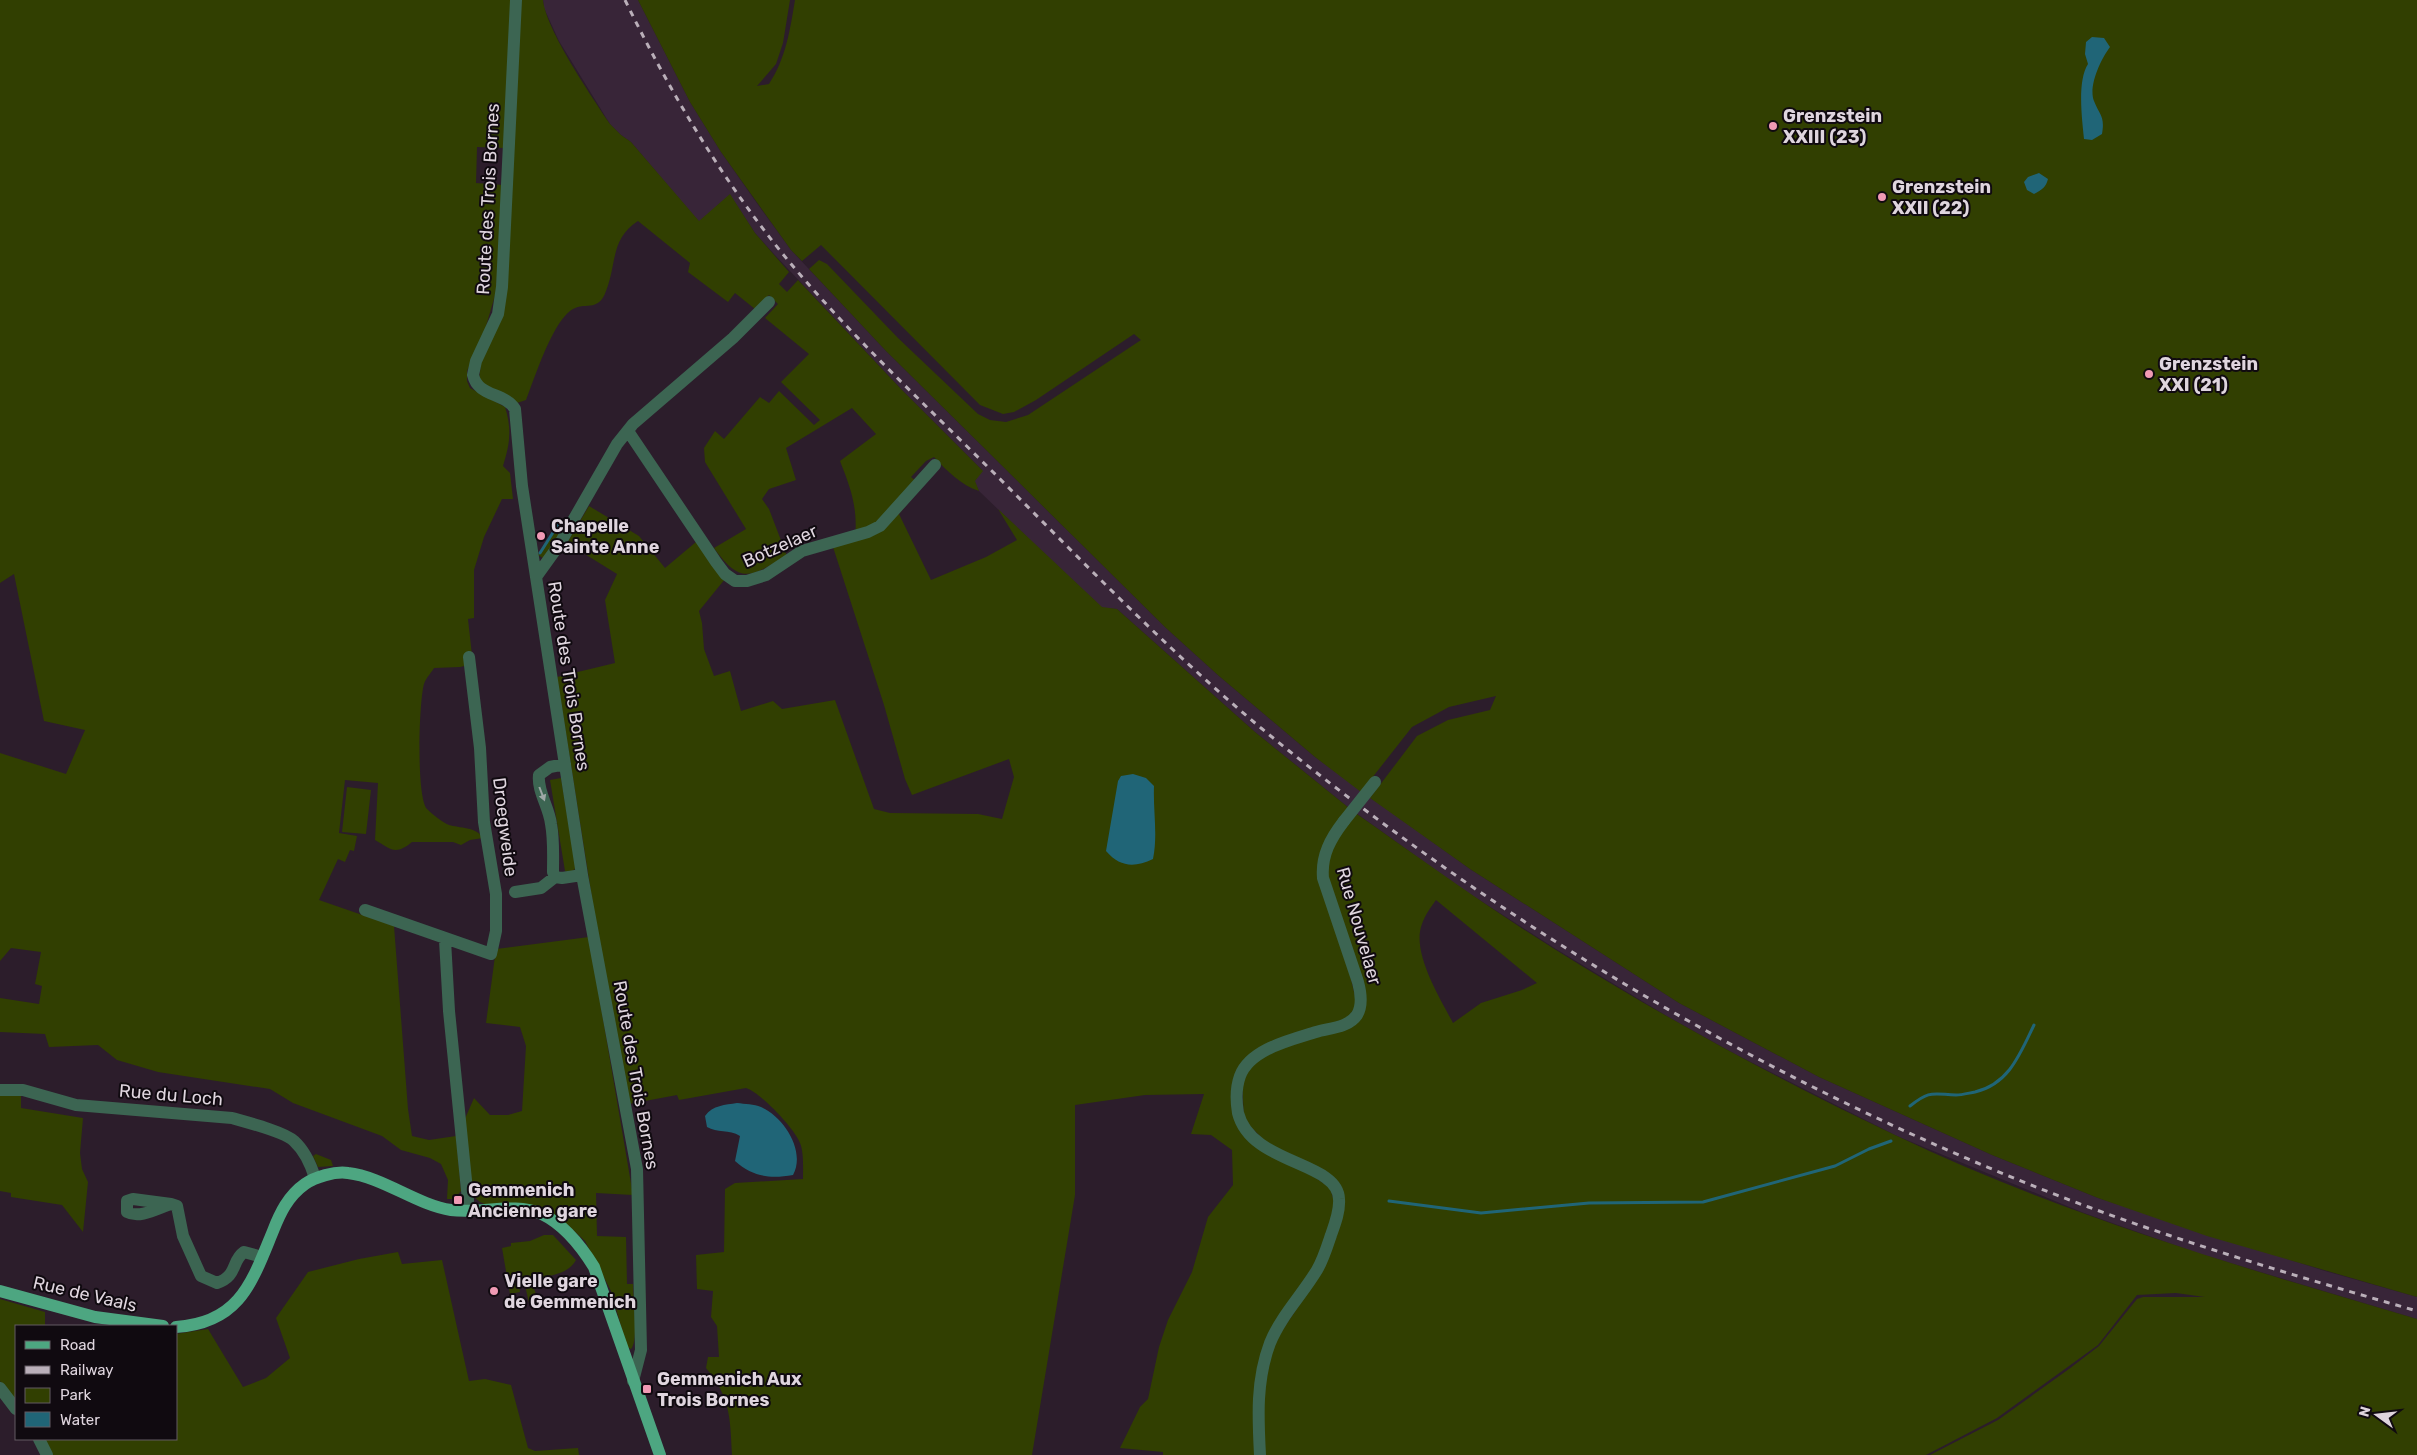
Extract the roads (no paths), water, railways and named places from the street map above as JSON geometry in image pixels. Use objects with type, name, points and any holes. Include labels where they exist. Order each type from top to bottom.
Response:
[{"type":"main road","points":[[178,1327],[208,1322],[230,1308],[249,1288],[287,1202],[295,1192],[315,1178],[348,1173],[442,1207],[466,1210],[509,1209],[533,1211],[554,1221],[566,1231],[579,1244],[594,1268],[660,1455]]},
{"type":"main road","name":"Rue de Vaals","points":[[0,1291],[95,1317],[155,1325]]},
{"type":"street","name":"Route des Trois Bornes","points":[[516,0],[501,294],[493,328],[476,361],[472,375],[479,388],[507,400],[515,410],[517,448],[582,875],[637,1169],[641,1350],[633,1381]]},
{"type":"street","points":[[536,576],[559,545],[610,456],[628,431],[733,338],[769,302]]},
{"type":"street","name":"Botzelaer","points":[[628,431],[716,562],[725,574],[735,581],[747,582],[766,575],[802,551],[868,532],[880,526],[935,466]]},
{"type":"street","name":"Droegweide","points":[[365,910],[445,940],[490,954],[497,910],[484,822],[480,748],[469,657]]},
{"type":"street","points":[[555,876],[553,872],[552,827],[548,809],[538,782],[540,775],[550,767],[565,764]]},
{"type":"street","name":"Rue Nouvelaer","points":[[1260,1455],[1257,1404],[1263,1369],[1270,1344],[1285,1314],[1318,1269],[1338,1213],[1339,1193],[1333,1184],[1314,1170],[1257,1143],[1240,1121],[1236,1104],[1240,1078],[1244,1067],[1255,1056],[1316,1032],[1344,1025],[1357,1014],[1361,996],[1358,982],[1322,878],[1322,866],[1332,838],[1375,782]]},
{"type":"street","points":[[555,876],[562,878],[582,875]]},
{"type":"street","points":[[515,892],[542,888],[555,876]]},
{"type":"street","points":[[445,940],[450,1020],[468,1200],[466,1210]]},
{"type":"street","name":"Rue du Loch","points":[[0,1090],[23,1090],[76,1105],[232,1118],[255,1124],[294,1140],[310,1162],[315,1178]]},
{"type":"street","points":[[171,1204],[178,1209],[183,1236],[202,1276],[217,1283],[225,1280],[233,1273],[240,1254],[244,1252],[262,1257]]},
{"type":"street","points":[[0,1388],[15,1408]]},
{"type":"street","points":[[40,1440],[47,1455]]},
{"type":"water","points":[[2092,37],[2104,38],[2110,47],[2099,65],[2094,80],[2094,101],[2101,116],[2103,128],[2102,134],[2092,140],[2084,139],[2081,90],[2082,80],[2088,64],[2085,54],[2086,42]]},
{"type":"water","points":[[2039,173],[2048,179],[2043,188],[2034,194],[2027,190],[2024,182],[2028,177]]},
{"type":"water","points":[[1133,774],[1146,778],[1154,786],[1155,832],[1153,859],[1133,865],[1122,863],[1106,851],[1118,781],[1121,776]]},
{"type":"water","points":[[737,1103],[761,1107],[778,1118],[785,1127],[795,1146],[797,1156],[793,1175],[769,1177],[755,1174],[735,1161],[740,1136],[732,1132],[707,1127],[705,1116],[708,1112],[720,1106]]},
{"type":"waterway","points":[[540,553],[559,523]]},
{"type":"waterway","points":[[1910,1106],[1927,1095],[1966,1094],[1987,1088],[1997,1082],[2005,1075],[2018,1057],[2034,1025]]},
{"type":"waterway","points":[[1389,1201],[1481,1213],[1589,1203],[1703,1202],[1835,1166],[1869,1149],[1891,1141]]},
{"type":"railway","points":[[625,0],[659,67],[716,162],[782,253],[834,313],[1098,577],[1194,669],[1261,728],[1348,797],[1438,863],[1531,926],[1626,985],[1723,1040],[1822,1092],[1923,1139],[2026,1183],[2122,1219],[2269,1267],[2417,1311]]},
{"type":"place","name":"Grenzstein XXIII (23)","points":[[1773,126]]},
{"type":"place","name":"Grenzstein XXII (22)","points":[[1882,197]]},
{"type":"place","name":"Grenzstein XXI (21)","points":[[2149,374]]},
{"type":"place","name":"Chapelle Sainte Anne","points":[[541,536]]},
{"type":"place","name":"Gemmenich Ancienne gare","points":[[458,1200]]},
{"type":"place","name":"Vielle gare de Gemmenich","points":[[494,1291]]},
{"type":"place","name":"Gemmenich Aux Trois Bornes","points":[[647,1389]]}]
